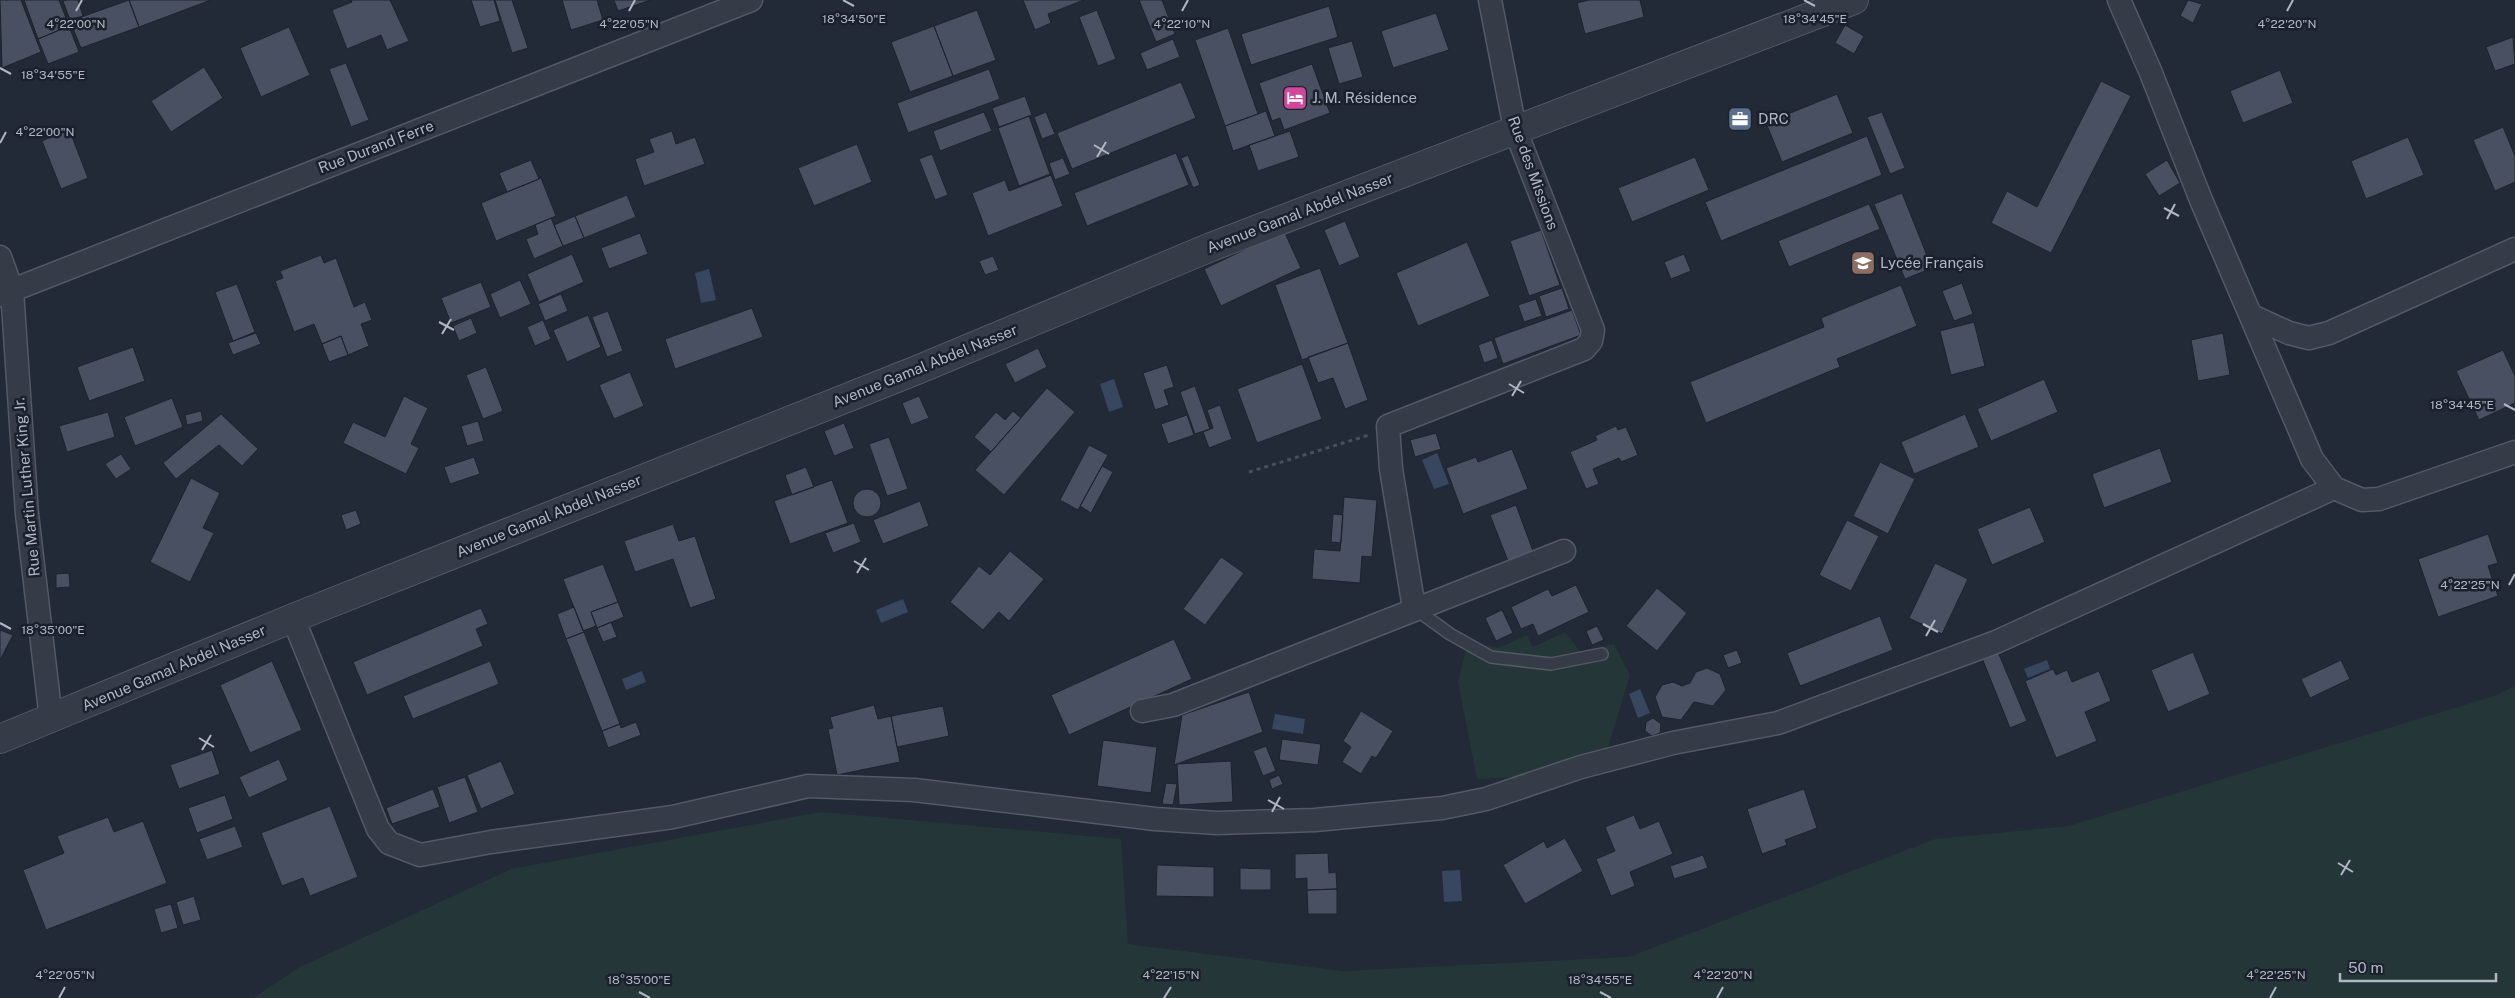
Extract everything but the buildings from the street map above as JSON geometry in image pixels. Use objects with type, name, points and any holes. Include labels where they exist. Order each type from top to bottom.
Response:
[{"type":"street","name":"Rue Durand Ferre","points":[[6,292],[751,0]]},
{"type":"street","name":"Rue des Missions","points":[[1388,426],[1584,349],[1591,341],[1593,330],[1515,129],[1490,0]]},
{"type":"street","name":"Avenue Gamal Abdel Nasser","points":[[0,739],[293,618],[908,374],[1211,247],[1854,0]]},
{"type":"street","points":[[2119,0],[2151,73],[2201,200],[2312,459],[2334,488],[2362,500],[2379,499],[2515,452]]},
{"type":"street","points":[[2252,316],[2290,334],[2309,338],[2329,333],[2515,249]]},
{"type":"street","name":"Rue Martin Luther King Jr.","points":[[0,257],[6,292],[27,514],[51,719]]},
{"type":"street","points":[[1388,426],[1391,469],[1414,608]]},
{"type":"street","points":[[293,618],[378,829],[389,843],[420,855],[491,842],[673,817],[808,786],[914,790],[1155,819],[1216,824],[1315,820],[1442,808],[1486,799],[1581,767],[1673,743],[1778,723],[1996,642],[2334,488]]},
{"type":"street","points":[[1142,711],[1173,705],[1414,608],[1564,551]]},
{"type":"lane","points":[[1414,608],[1450,634],[1491,657],[1551,664],[1602,654]]},
{"type":"path","points":[[1250,472],[1359,440],[1388,426]]},
{"type":"shaded area","points":[[1565,632],[1580,651],[1614,644],[1630,675],[1607,751],[1527,777],[1477,779],[1458,682],[1468,641],[1498,648],[1527,635],[1533,647]]},
{"type":"shaded area","points":[[2515,686],[2515,998],[253,998],[300,967],[511,869],[821,812],[1121,839],[1128,944],[1343,971],[1629,957],[1935,839],[2069,826],[2497,695]]},
{"type":"water","points":[[709,269],[716,300],[701,303],[695,273]]},
{"type":"water","points":[[1114,379],[1123,407],[1109,412],[1100,384]]},
{"type":"water","points":[[1437,453],[1449,484],[1434,489],[1422,460]]},
{"type":"water","points":[[903,599],[908,612],[881,623],[876,610]]},
{"type":"water","points":[[2047,660],[2050,669],[2028,678],[2024,669]]},
{"type":"water","points":[[642,671],[646,682],[626,690],[622,679]]},
{"type":"water","points":[[1640,689],[1650,713],[1638,718],[1629,694]]},
{"type":"water","points":[[1275,714],[1305,719],[1303,734],[1272,729]]},
{"type":"water","points":[[1460,870],[1462,901],[1444,902],[1442,871]]},
{"type":"place","name":"J. M. Résidence","points":[[1295,98]]},
{"type":"place","name":"DRC","points":[[1740,119]]},
{"type":"place","name":"Lycée Français","points":[[1863,263]]}]
